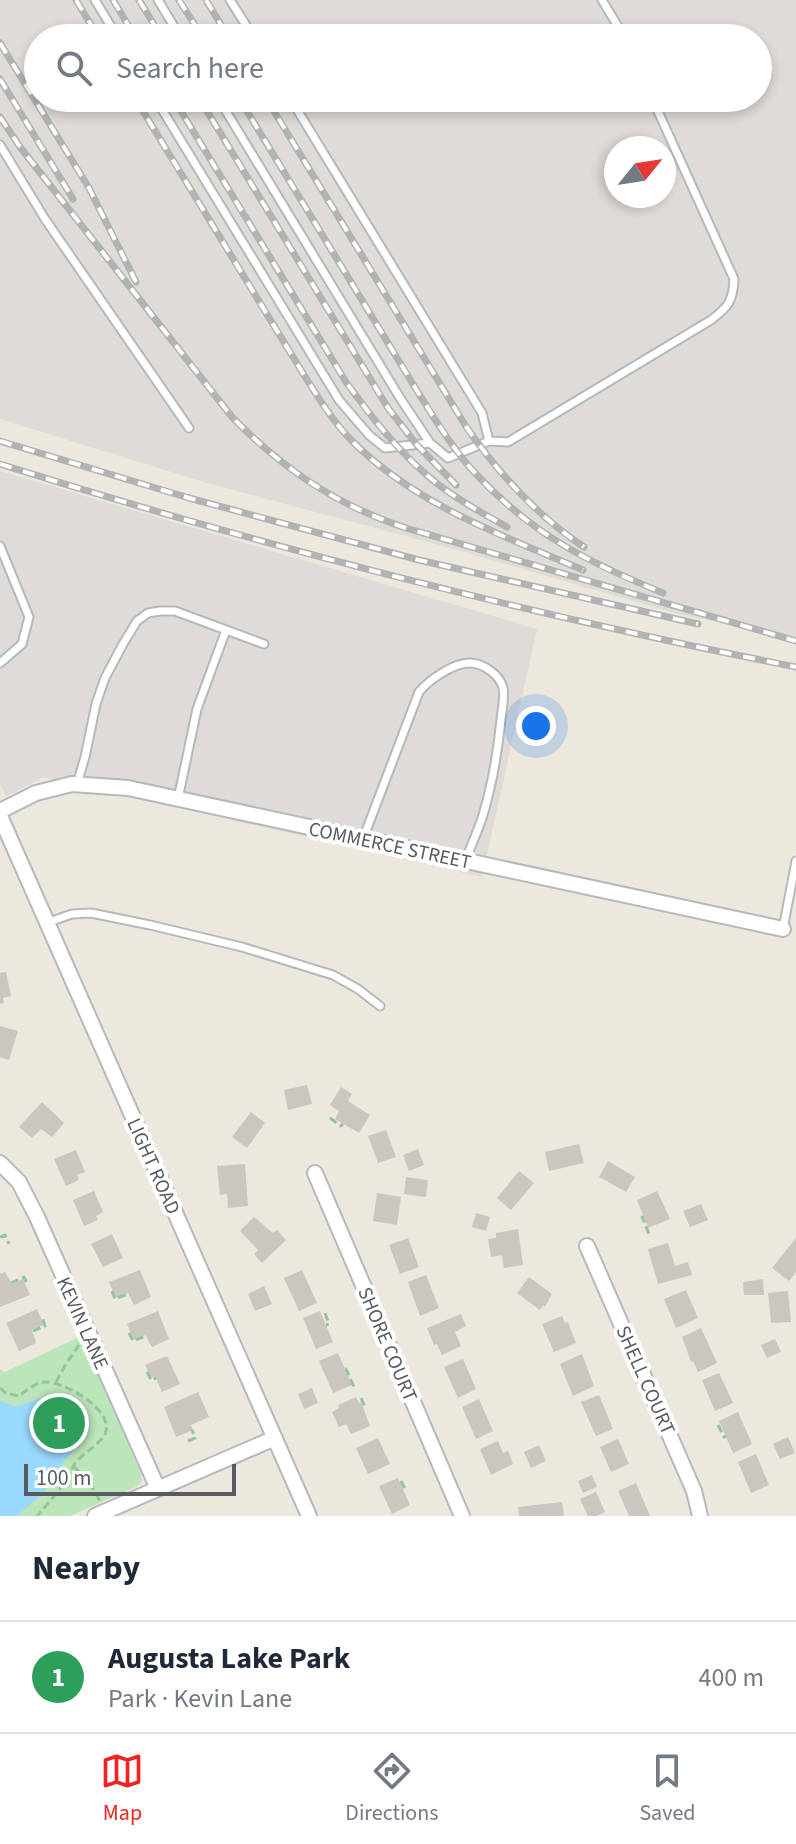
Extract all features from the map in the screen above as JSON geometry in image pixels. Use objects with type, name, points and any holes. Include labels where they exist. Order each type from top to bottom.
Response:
[{"type":"street","name":"COMMERCE STREET","points":[[0,814],[36,793],[72,784],[128,788],[783,929]]},
{"type":"street","name":"LIGHT ROAD","points":[[0,814],[309,1516]]},
{"type":"street","name":"KEVIN LANE","points":[[0,1163],[19,1182],[37,1217],[158,1489]]},
{"type":"street","name":"SHORE COURT","points":[[315,1173],[462,1516]]},
{"type":"street","name":"SHELL COURT","points":[[587,1246],[694,1491],[700,1516]]},
{"type":"street","points":[[98,1509],[158,1489],[275,1438]]},
{"type":"lane","points":[[95,0],[110,24]]},
{"type":"lane","points":[[158,0],[173,24]]},
{"type":"lane","points":[[230,0],[245,24]]},
{"type":"lane","points":[[602,0],[617,24]]},
{"type":"lane","points":[[164,112],[339,400],[369,435],[385,448],[430,443]]},
{"type":"lane","points":[[226,112],[400,398],[430,443],[448,458],[489,441],[508,442],[726,309],[733,295],[734,279],[658,112]]},
{"type":"lane","points":[[299,112],[482,413],[489,441]]},
{"type":"lane","points":[[0,145],[45,219],[189,428]]},
{"type":"lane","points":[[0,546],[29,617],[22,644],[0,663]]},
{"type":"lane","points":[[77,784],[105,678],[137,621],[148,613],[175,611],[264,644]]},
{"type":"lane","points":[[178,799],[197,709],[226,630]]},
{"type":"lane","points":[[363,839],[419,692],[432,678],[469,662],[497,676],[503,686],[503,697],[499,738],[483,815],[465,861]]},
{"type":"lane","points":[[783,929],[796,861]]},
{"type":"lane","points":[[46,923],[79,912],[91,913],[242,947],[333,975],[380,1006]]},
{"type":"path","points":[[330,1118],[341,1126],[343,1124]]},
{"type":"path","points":[[644,1217],[649,1234]]},
{"type":"path","points":[[0,1237],[5,1235],[9,1244]]},
{"type":"path","points":[[11,1283],[24,1277],[28,1286]]},
{"type":"path","points":[[112,1291],[115,1299],[128,1294]]},
{"type":"path","points":[[325,1313],[329,1324],[326,1325]]},
{"type":"path","points":[[33,1331],[45,1326],[42,1317]]},
{"type":"path","points":[[129,1333],[133,1341],[146,1336]]},
{"type":"path","points":[[56,1382],[83,1342]]},
{"type":"path","points":[[345,1369],[354,1387]]},
{"type":"path","points":[[147,1372],[151,1380],[156,1378]]},
{"type":"path","points":[[0,1388],[18,1396],[43,1381],[56,1382],[93,1405],[107,1426],[102,1439],[73,1466],[37,1516]]},
{"type":"path","points":[[361,1398],[363,1408]]},
{"type":"path","points":[[718,1425],[726,1436]]},
{"type":"path","points":[[188,1441],[195,1438],[192,1430]]},
{"type":"path","points":[[73,1466],[87,1479],[98,1509]]},
{"type":"path","points":[[401,1481],[403,1490]]},
{"type":"shaded area","points":[[0,0],[796,0],[796,637],[678,614],[454,549],[207,483],[0,419]]},
{"type":"shaded area","points":[[0,471],[537,629],[482,877],[44,777],[6,797],[0,784]]},
{"type":"green space","points":[[81,1336],[142,1481],[136,1487],[70,1516],[0,1516],[0,1369],[5,1372]]},
{"type":"water","points":[[43,1398],[74,1406],[83,1417],[87,1434],[65,1459],[40,1496],[17,1516],[0,1516],[0,1400],[17,1406]]},
{"type":"building","points":[[6,972],[11,996],[3,998],[4,1003],[0,1004],[0,973]]},
{"type":"building","points":[[0,1026],[18,1031],[9,1060],[0,1057]]},
{"type":"building","points":[[307,1085],[312,1104],[288,1110],[284,1090]]},
{"type":"building","points":[[341,1087],[352,1094],[348,1101],[370,1115],[359,1133],[335,1119],[339,1111],[330,1105]]},
{"type":"building","points":[[42,1102],[64,1123],[52,1137],[41,1129],[32,1138],[19,1127]]},
{"type":"building","points":[[251,1112],[265,1123],[247,1148],[232,1137]]},
{"type":"building","points":[[386,1130],[396,1157],[378,1163],[368,1136]]},
{"type":"building","points":[[579,1144],[584,1163],[549,1171],[545,1152]]},
{"type":"building","points":[[418,1149],[424,1165],[409,1171],[403,1155]]},
{"type":"building","points":[[76,1150],[85,1172],[77,1175],[79,1180],[66,1186],[54,1159]]},
{"type":"building","points":[[608,1161],[635,1177],[626,1192],[599,1177]]},
{"type":"building","points":[[245,1164],[248,1206],[228,1208],[227,1194],[220,1195],[217,1166]]},
{"type":"building","points":[[519,1171],[534,1183],[511,1210],[497,1198]]},
{"type":"building","points":[[406,1177],[428,1180],[426,1197],[404,1194]]},
{"type":"building","points":[[94,1191],[103,1212],[96,1216],[98,1220],[84,1226],[73,1200]]},
{"type":"building","points":[[657,1191],[670,1219],[648,1228],[637,1200]]},
{"type":"building","points":[[377,1193],[401,1197],[397,1225],[373,1221]]},
{"type":"building","points":[[701,1204],[708,1220],[690,1227],[683,1211]]},
{"type":"building","points":[[476,1213],[490,1217],[486,1231],[472,1227]]},
{"type":"building","points":[[254,1217],[273,1233],[277,1230],[286,1240],[262,1263],[254,1254],[258,1250],[240,1231]]},
{"type":"building","points":[[518,1229],[523,1265],[504,1268],[502,1255],[491,1257],[488,1239],[496,1238],[496,1233]]},
{"type":"building","points":[[112,1234],[123,1258],[103,1267],[91,1244]]},
{"type":"building","points":[[408,1238],[419,1267],[400,1274],[389,1245]]},
{"type":"building","points":[[796,1238],[796,1272],[789,1281],[772,1268]]},
{"type":"building","points":[[668,1243],[675,1266],[688,1262],[692,1275],[658,1284],[648,1249]]},
{"type":"building","points":[[140,1270],[151,1297],[134,1305],[128,1293],[116,1298],[109,1282]]},
{"type":"building","points":[[302,1270],[317,1303],[299,1311],[284,1278]]},
{"type":"building","points":[[5,1272],[12,1284],[23,1279],[30,1295],[0,1307],[0,1274]]},
{"type":"building","points":[[426,1275],[439,1308],[420,1316],[408,1282]]},
{"type":"building","points":[[529,1277],[552,1294],[540,1310],[517,1293]]},
{"type":"building","points":[[763,1279],[764,1295],[744,1295],[743,1282]]},
{"type":"building","points":[[264,1286],[272,1304],[255,1311],[248,1294]]},
{"type":"building","points":[[686,1290],[698,1318],[676,1328],[664,1299]]},
{"type":"building","points":[[788,1291],[791,1322],[771,1323],[768,1293]]},
{"type":"building","points":[[37,1309],[44,1325],[32,1330],[36,1343],[19,1351],[6,1323]]},
{"type":"building","points":[[158,1311],[169,1339],[152,1347],[145,1335],[134,1340],[127,1324]]},
{"type":"building","points":[[320,1311],[333,1342],[316,1349],[303,1318]]},
{"type":"building","points":[[461,1314],[466,1326],[455,1332],[461,1346],[442,1355],[427,1328]]},
{"type":"building","points":[[562,1316],[565,1323],[568,1322],[576,1343],[554,1352],[542,1324]]},
{"type":"building","points":[[701,1328],[717,1363],[698,1372],[682,1337]]},
{"type":"building","points":[[775,1339],[781,1352],[767,1358],[761,1345]]},
{"type":"building","points":[[338,1353],[352,1385],[333,1393],[319,1361]]},
{"type":"building","points":[[582,1354],[594,1386],[573,1396],[560,1364]]},
{"type":"building","points":[[167,1356],[180,1384],[162,1392],[155,1376],[151,1378],[145,1365]]},
{"type":"building","points":[[463,1359],[476,1389],[458,1398],[444,1367]]},
{"type":"building","points":[[719,1373],[733,1403],[715,1411],[702,1380]]},
{"type":"building","points":[[312,1388],[318,1403],[304,1409],[298,1394]]},
{"type":"building","points":[[198,1392],[209,1417],[191,1425],[193,1430],[176,1437],[164,1407]]},
{"type":"building","points":[[599,1395],[613,1429],[596,1436],[581,1402]]},
{"type":"building","points":[[356,1397],[370,1426],[351,1434],[346,1424],[339,1427],[332,1412],[339,1408],[338,1405]]},
{"type":"building","points":[[479,1399],[493,1431],[476,1439],[462,1407]]},
{"type":"building","points":[[738,1412],[752,1444],[733,1453],[719,1421]]},
{"type":"building","points":[[788,1437],[795,1453],[780,1459],[773,1444]]},
{"type":"building","points":[[378,1438],[390,1464],[368,1474],[356,1448]]},
{"type":"building","points":[[618,1439],[629,1464],[611,1472],[600,1447]]},
{"type":"building","points":[[498,1441],[503,1453],[508,1451],[513,1464],[491,1475],[480,1449]]},
{"type":"building","points":[[539,1445],[546,1461],[531,1468],[524,1452]]},
{"type":"building","points":[[756,1454],[769,1485],[751,1493],[738,1462]]},
{"type":"building","points":[[592,1475],[597,1487],[583,1493],[578,1481]]},
{"type":"building","points":[[398,1478],[410,1505],[392,1514],[379,1486]]},
{"type":"building","points":[[636,1483],[650,1516],[629,1516],[618,1491]]},
{"type":"building","points":[[596,1492],[605,1512],[588,1516],[580,1499]]},
{"type":"building","points":[[562,1502],[564,1516],[519,1516],[518,1507]]},
{"type":"railway","points":[[76,0],[91,24]]},
{"type":"railway","points":[[113,0],[128,24]]},
{"type":"railway","points":[[139,0],[154,24]]},
{"type":"railway","points":[[179,0],[194,24]]},
{"type":"railway","points":[[206,0],[221,24]]},
{"type":"railway","points":[[0,43],[24,82]]},
{"type":"railway","points":[[0,79],[73,199]]},
{"type":"railway","points":[[42,112],[89,188],[136,282]]},
{"type":"railway","points":[[144,112],[304,375],[350,439],[375,462],[430,500],[583,570]]},
{"type":"railway","points":[[182,112],[364,407],[416,466],[456,497],[507,527]]},
{"type":"railway","points":[[208,112],[388,408],[417,445],[456,485]]},
{"type":"railway","points":[[248,112],[419,394],[469,466],[498,496],[541,531],[586,558],[663,593]]},
{"type":"railway","points":[[275,112],[465,425],[519,492],[566,535],[584,547]]},
{"type":"railway","points":[[0,117],[20,147],[232,417],[271,453],[312,483],[356,508],[406,528],[796,641]]},
{"type":"railway","points":[[0,441],[189,498],[419,560],[698,624]]},
{"type":"railway","points":[[0,464],[197,523],[395,576],[595,624],[796,667]]},
{"type":"place","name":"Augusta Lake Park","points":[[59,1423]]}]
